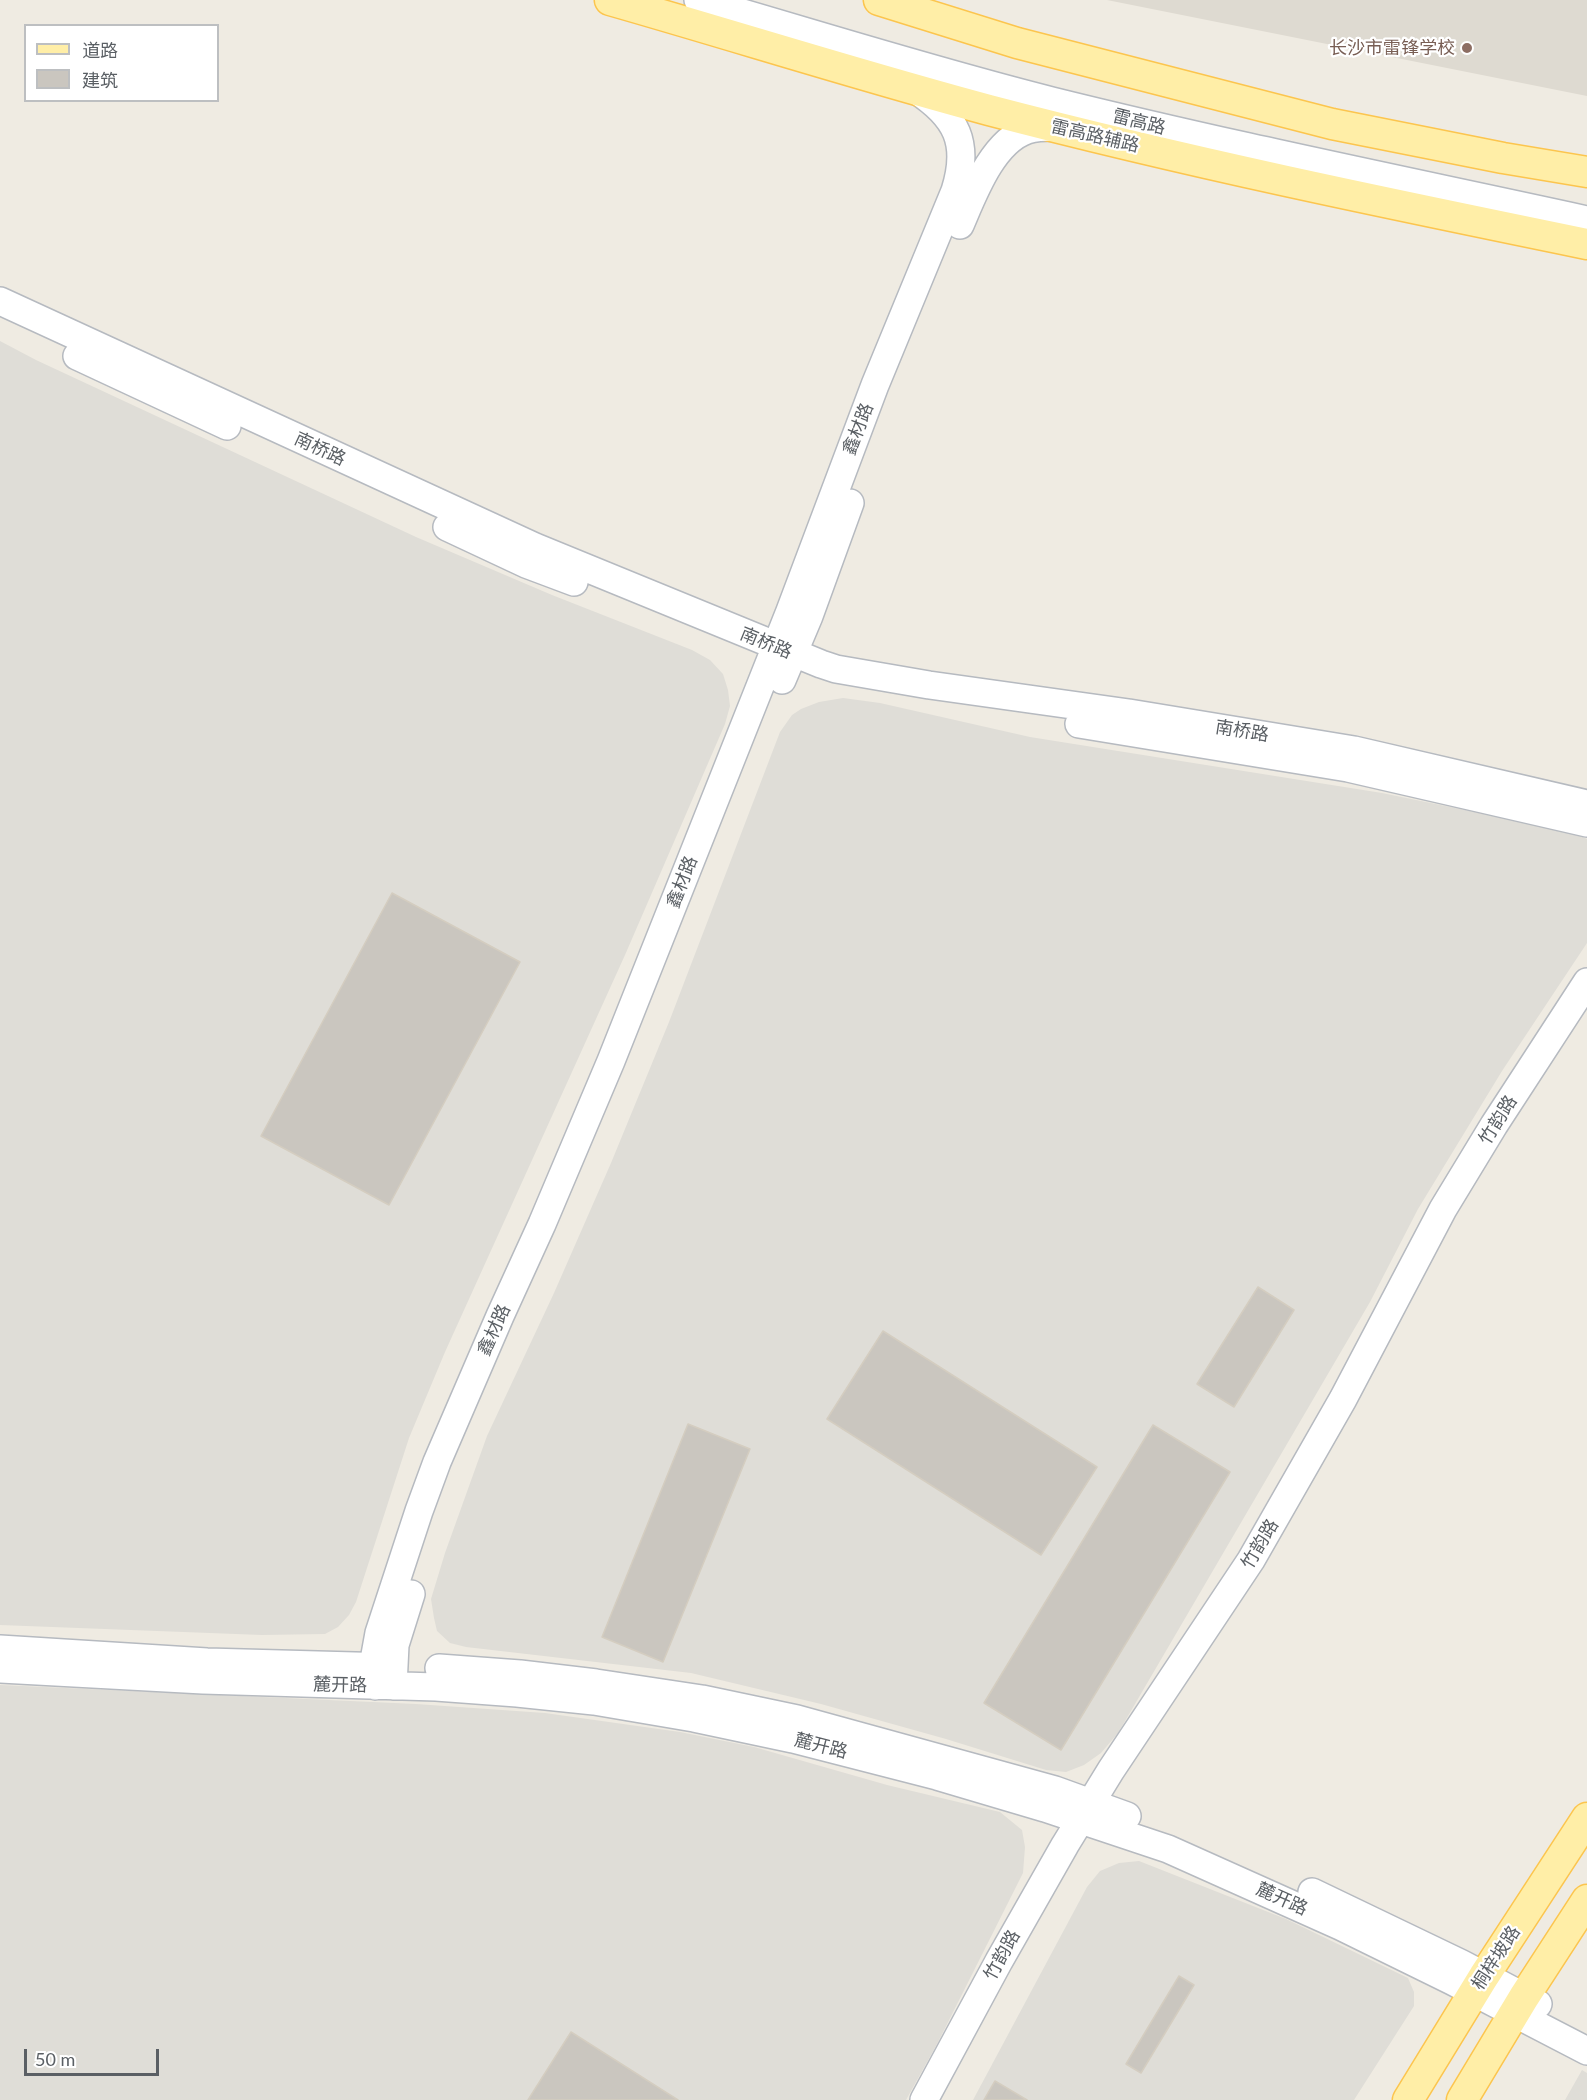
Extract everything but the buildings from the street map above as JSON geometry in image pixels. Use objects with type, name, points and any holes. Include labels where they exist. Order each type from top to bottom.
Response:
[{"type":"main road","name":"雷高路辅路","points":[[610,0],[915,89],[1055,127],[1335,192],[1587,244]]},
{"type":"main road","name":"雷高路","points":[[698,0],[949,74],[1049,100],[1227,144],[1587,220]]},
{"type":"main road","name":"雷高路","points":[[732,0],[1052,91],[1252,138],[1587,210]]},
{"type":"main road","points":[[879,0],[1017,43],[1332,124],[1587,172]]},
{"type":"main road","name":"鑫材路","points":[[384,1677],[379,1633],[437,1462],[500,1316],[543,1224],[781,658],[875,385],[959,178],[962,151],[959,136],[942,110],[915,89]]},
{"type":"main road","name":"鑫材路","points":[[781,658],[809,616],[892,389],[978,184],[997,154],[1016,135],[1039,127],[1055,127]]},
{"type":"main road","name":"南桥路","points":[[0,301],[781,658],[832,684],[1348,768],[1587,824]]},
{"type":"main road","name":"南桥路","points":[[0,320],[526,564],[781,658],[917,683],[1129,713],[1354,750],[1587,804]]},
{"type":"main road","name":"竹韵路","points":[[944,2100],[1094,1815],[1251,1560],[1343,1399],[1443,1209],[1494,1125],[1587,982]]},
{"type":"main road","name":"竹韵路","points":[[924,2100],[999,1960],[1094,1815],[1264,1570],[1357,1408],[1457,1220],[1508,1136],[1587,1015]]},
{"type":"main road","name":"麓开路","points":[[0,1649],[207,1662],[384,1677],[436,1687],[594,1701],[694,1718],[793,1739],[1045,1808],[1094,1815],[1176,1834],[1349,1909],[1519,2005],[1587,2051]]},
{"type":"main road","name":"麓开路","points":[[0,1669],[203,1680],[384,1677]]},
{"type":"main road","name":"桐梓坡路","points":[[1408,2100],[1479,1984],[1587,1818]]},
{"type":"main road","points":[[1462,2100],[1519,2005],[1587,1900]]},
{"type":"main road","name":"麓开路","points":[[1519,2005],[1587,2030]]},
{"type":"shaded area","name":"长沙市雷锋学校","points":[[1107,0],[1587,0],[1587,96]]},
{"type":"shaded area","points":[[0,341],[36,360],[416,537],[552,595],[692,650],[710,660],[723,674],[728,690],[730,706],[725,724],[625,955],[445,1352],[409,1438],[356,1602],[349,1615],[338,1627],[325,1634],[262,1635],[0,1625]]},
{"type":"shaded area","points":[[843,698],[880,703],[1030,737],[1382,793],[1572,832],[1587,839],[1587,943],[1502,1071],[1418,1209],[1370,1302],[1118,1733],[1101,1753],[1084,1765],[1066,1772],[1046,1770],[821,1704],[691,1673],[466,1647],[450,1643],[437,1631],[434,1618],[431,1599],[487,1436],[554,1293],[611,1163],[669,1022],[780,732],[792,715],[801,709],[819,702]]},
{"type":"shaded area","points":[[0,1685],[416,1704],[545,1713],[680,1732],[754,1747],[887,1785],[1000,1812],[1022,1830],[1025,1847],[1023,1873],[937,2044],[906,2100],[0,2100]]},
{"type":"shaded area","points":[[1139,1861],[1286,1919],[1408,1978],[1414,1992],[1414,2006],[1354,2100],[973,2100],[1087,1887],[1100,1871],[1119,1863]]},
{"type":"shaded area","points":[[1582,2070],[1587,2073],[1587,2100],[1565,2100]]},
{"type":"place","name":"长沙市雷锋学校","points":[[1467,48]]}]
